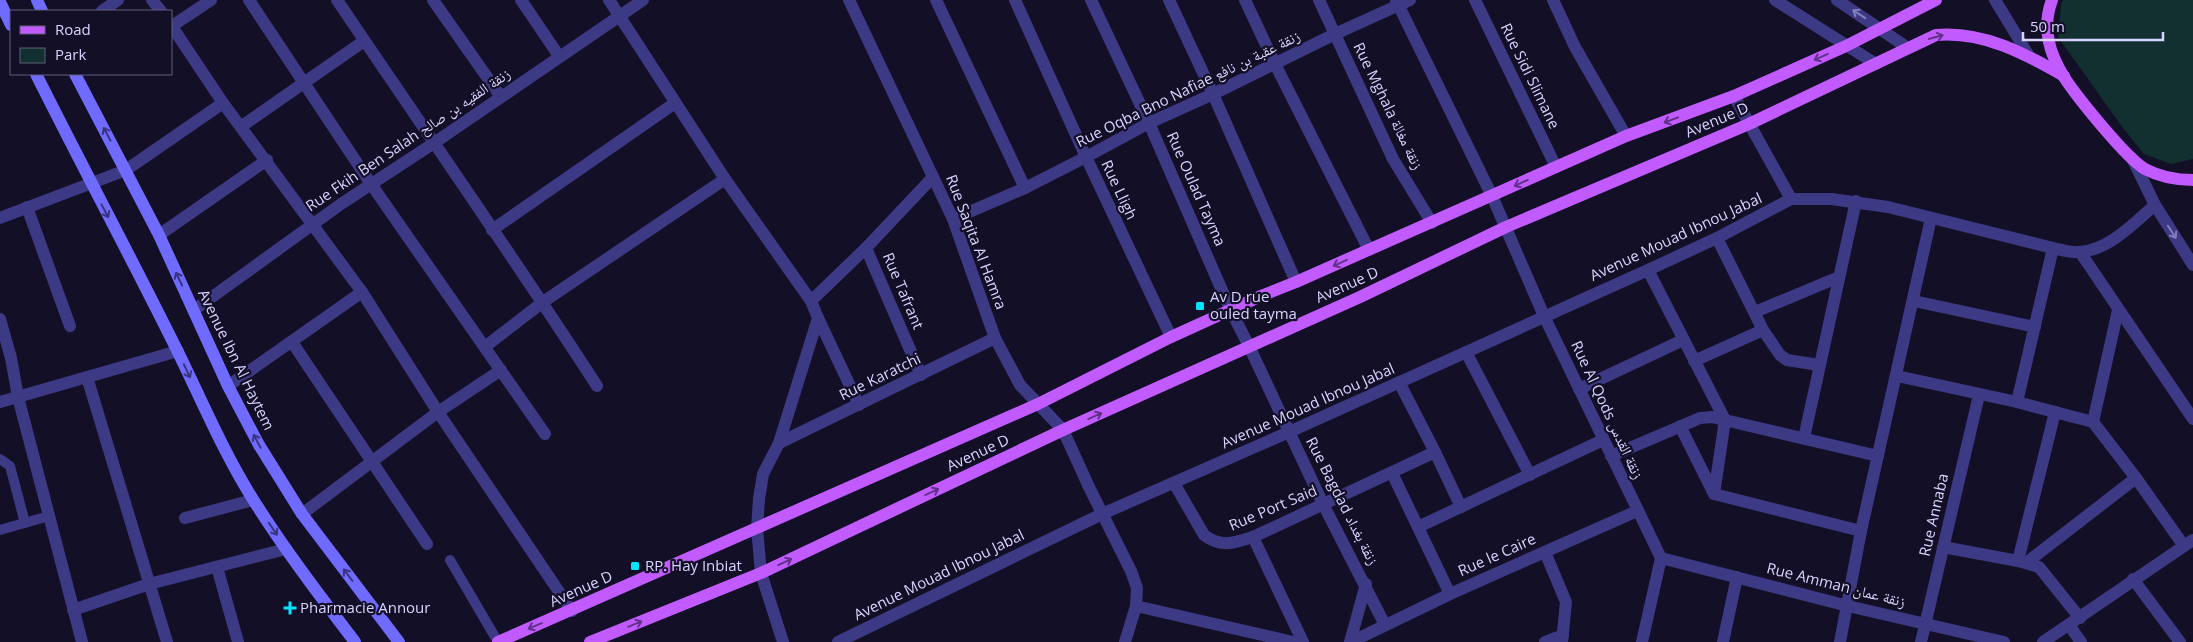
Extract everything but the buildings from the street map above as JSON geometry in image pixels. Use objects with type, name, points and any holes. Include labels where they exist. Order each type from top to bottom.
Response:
[{"type":"main road","name":"Avenue D","points":[[498,642],[1038,404],[1171,338],[1626,136],[1734,96],[1846,46],[1936,0]]},
{"type":"main road","points":[[2052,0],[2047,21],[2049,42],[2064,76],[2132,158],[2144,169],[2178,180],[2193,180]]},
{"type":"main road","points":[[0,2],[10,23]]},
{"type":"main road","name":"Avenue D","points":[[590,642],[762,573],[1063,430],[1360,297],[1506,228],[1749,124],[1936,35],[1954,34],[1984,38],[2029,56],[2064,76]]},
{"type":"main road","points":[[36,75],[178,350],[223,447],[253,500],[286,549],[355,642]]},
{"type":"main road","name":"Avenue Ibn Al Haytem","points":[[76,75],[159,235],[228,386],[259,444],[302,514],[399,642]]},
{"type":"street","points":[[103,10],[118,0]]},
{"type":"street","points":[[152,0],[160,10]]},
{"type":"street","points":[[211,0],[172,26],[223,103],[242,126],[362,292],[438,412],[572,611]]},
{"type":"street","points":[[249,0],[371,184],[486,346],[545,434]]},
{"type":"street","points":[[337,0],[492,230],[543,302],[597,386]]},
{"type":"street","points":[[433,0],[501,97]]},
{"type":"street","points":[[521,0],[559,56]]},
{"type":"street","points":[[609,0],[724,179],[811,301],[859,405]]},
{"type":"street","name":"Rue Fkih Ben Salah زنقة الفقيه بن صالح","points":[[194,310],[313,224],[642,0]]},
{"type":"street","name":"Rue Saqita Al Hamra","points":[[849,0],[953,219],[995,338],[1020,385],[1063,430],[1135,579],[1136,606],[1125,642]]},
{"type":"street","points":[[936,0],[1025,188]]},
{"type":"street","name":"Rue Lligh","points":[[1015,0],[1171,338]]},
{"type":"street","name":"Rue Oulad Tayma","points":[[1091,0],[1149,123],[1231,311]]},
{"type":"street","points":[[1169,0],[1213,94],[1296,282]]},
{"type":"street","points":[[1245,0],[1275,64],[1369,250]]},
{"type":"street","name":"Rue Mghala زنقة مغالة","points":[[1319,0],[1393,158],[1432,223]]},
{"type":"street","name":"Rue Sidi Slimane","points":[[1475,0],[1556,167]]},
{"type":"street","points":[[1552,0],[1575,47],[1626,136]]},
{"type":"street","points":[[1775,0],[1876,64]]},
{"type":"street","points":[[1837,0],[1880,27],[1908,48]]},
{"type":"street","points":[[1995,0],[2029,56]]},
{"type":"street","name":"Rue Oqba Bno Nafiae زنقة عقبة بن نافع","points":[[953,219],[1025,188],[1149,123],[1402,2]]},
{"type":"street","name":"Rue Al Qods زنقة القدس","points":[[1402,2],[1492,196],[1544,316],[1661,558]]},
{"type":"street","points":[[242,126],[364,41]]},
{"type":"street","points":[[1734,96],[1791,199],[1813,198],[1856,201],[2053,248],[2080,252],[2095,248],[2124,232],[2155,205]]},
{"type":"street","points":[[0,218],[126,170],[223,103]]},
{"type":"street","points":[[492,230],[675,103]]},
{"type":"street","points":[[2132,158],[2155,205],[2193,265]]},
{"type":"street","points":[[159,235],[267,160]]},
{"type":"street","points":[[811,301],[866,248],[934,177]]},
{"type":"street","points":[[486,346],[543,302],[724,179]]},
{"type":"street","name":"Avenue Mouad Ibnou Jabal","points":[[838,642],[1102,514],[1290,432],[1648,270],[1717,238],[1791,199]]},
{"type":"street","points":[[1804,438],[1856,201]]},
{"type":"street","points":[[27,207],[70,326]]},
{"type":"street","points":[[1840,642],[1861,531],[1932,218]]},
{"type":"street","points":[[1717,238],[1763,330],[1784,358],[1819,365]]},
{"type":"street","name":"Rue Tafrant","points":[[866,248],[921,375]]},
{"type":"street","points":[[2017,402],[2053,248]]},
{"type":"street","points":[[2080,252],[2193,419]]},
{"type":"street","points":[[1648,270],[1726,420],[1714,494]]},
{"type":"street","points":[[1755,312],[1839,277]]},
{"type":"street","points":[[228,386],[362,292]]},
{"type":"street","points":[[1914,301],[2035,327]]},
{"type":"street","points":[[2093,422],[2118,310]]},
{"type":"street","name":"Rue Bagdad زنقة بغداد","points":[[1231,311],[1323,504],[1386,625]]},
{"type":"street","points":[[783,642],[762,573],[758,528],[759,499],[764,474],[779,443],[818,318]]},
{"type":"street","points":[[0,319],[12,358],[18,397],[82,642]]},
{"type":"street","points":[[1694,361],[1763,330]]},
{"type":"street","name":"Rue Karatchi","points":[[779,443],[995,338]]},
{"type":"street","points":[[1579,389],[1683,340]]},
{"type":"street","points":[[292,342],[427,544]]},
{"type":"street","points":[[0,402],[178,350]]},
{"type":"street","points":[[1466,352],[1530,475]]},
{"type":"street","points":[[302,514],[438,412],[501,370]]},
{"type":"street","points":[[87,376],[166,642]]},
{"type":"street","points":[[1897,376],[2017,402],[2093,422],[2188,543],[2043,642]]},
{"type":"street","points":[[1399,382],[1436,452],[1461,507]]},
{"type":"street","name":"Rue Annaba","points":[[1921,642],[1979,395]]},
{"type":"street","points":[[2022,562],[2055,412]]},
{"type":"street","points":[[1611,456],[1700,418],[1726,420],[1878,456]]},
{"type":"street","points":[[1680,426],[1714,494],[1861,531]]},
{"type":"street","points":[[1418,527],[1603,440]]},
{"type":"street","name":"Rue Port Said","points":[[1174,483],[1204,535],[1210,540],[1229,545],[1253,537],[1436,452]]},
{"type":"street","points":[[1392,473],[1450,594]]},
{"type":"street","points":[[2022,562],[2136,478]]},
{"type":"street","points":[[185,518],[253,500]]},
{"type":"street","name":"Rue le Caire","points":[[1351,642],[1450,594],[1637,511]]},
{"type":"street","points":[[1253,537],[1303,642]]},
{"type":"street","points":[[1943,547],[2039,567],[2080,618]]},
{"type":"street","points":[[73,610],[149,584],[286,549]]},
{"type":"street","points":[[1545,552],[1566,602],[1563,638],[1545,642]]},
{"type":"street","points":[[1642,642],[1661,558]]},
{"type":"street","name":"Rue Amman زنقة عمان","points":[[1661,558],[1848,606],[2004,642]]},
{"type":"street","points":[[217,567],[238,642]]},
{"type":"street","points":[[1723,642],[1737,577]]},
{"type":"street","points":[[2134,579],[2180,642]]},
{"type":"street","points":[[1351,642],[1366,584]]},
{"type":"street","points":[[1136,606],[1274,640],[1293,642]]},
{"type":"street","points":[[2069,625],[2081,642]]},
{"type":"lane","points":[[0,459],[10,466],[25,523]]},
{"type":"lane","points":[[0,530],[49,516]]},
{"type":"lane","points":[[450,560],[498,642]]},
{"type":"green space","points":[[2063,0],[2193,0],[2193,159],[2171,164],[2144,154],[2123,128],[2058,37]]},
{"type":"place","name":"Av D rue ouled tayma","points":[[1200,306]]},
{"type":"place","name":"RP. Hay Inbiat","points":[[635,566]]},
{"type":"place","name":"Pharmacie Annour","points":[[290,608]]}]
